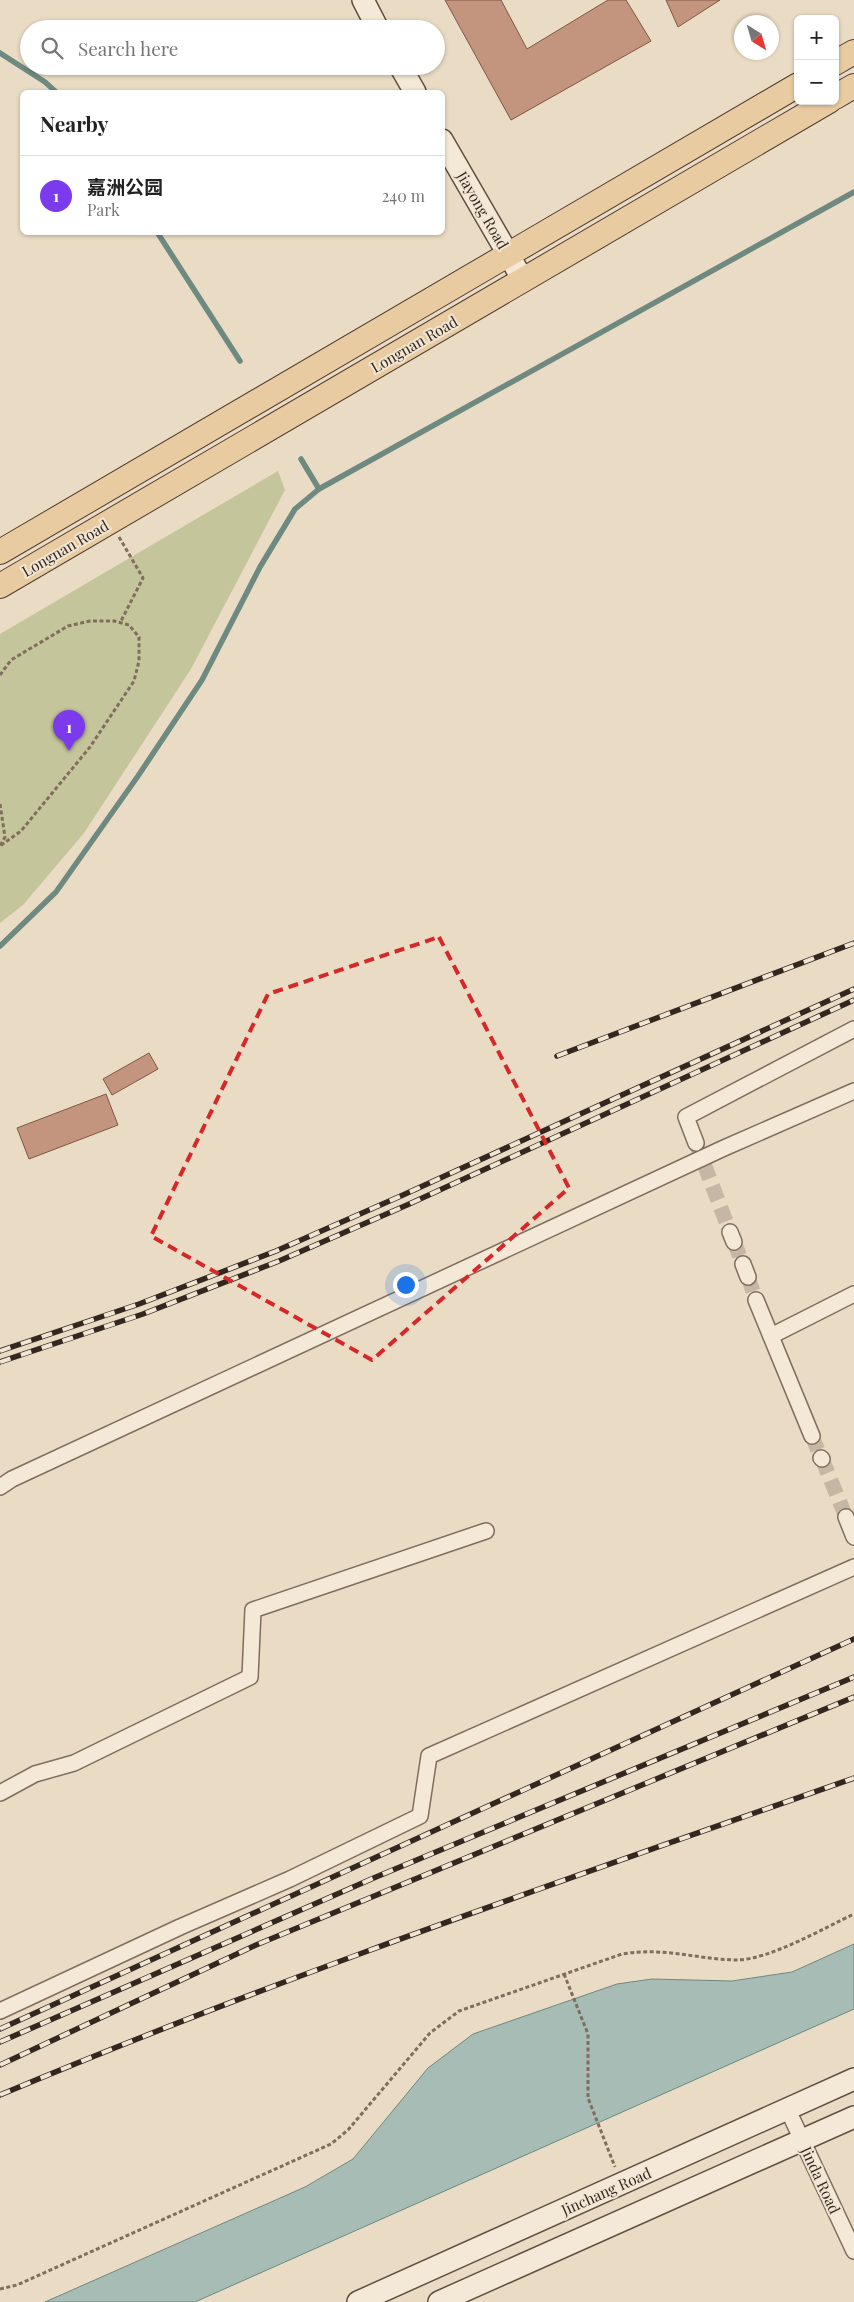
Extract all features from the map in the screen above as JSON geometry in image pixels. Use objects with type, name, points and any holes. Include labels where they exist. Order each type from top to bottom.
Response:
[{"type":"main road","points":[[362,0],[373,20]]},
{"type":"main road","points":[[839,61],[854,52]]},
{"type":"main road","points":[[405,75],[414,90]]},
{"type":"main road","points":[[839,95],[854,86]]},
{"type":"main road","name":"Longnan Road","points":[[0,552],[794,87]]},
{"type":"main road","name":"Longnan Road","points":[[0,586],[822,105]]},
{"type":"main road","name":"Jiayong Road","points":[[445,145],[523,280]]},
{"type":"main road","name":"Jinchang Road","points":[[358,2302],[854,2079]]},
{"type":"main road","points":[[439,2302],[854,2117]]},
{"type":"street","points":[[696,1143],[686,1117],[854,1029]]},
{"type":"street","points":[[0,1488],[21,1475],[697,1160],[854,1091]]},
{"type":"street","points":[[771,1336],[854,1294]]},
{"type":"street","points":[[756,1300],[812,1436]]},
{"type":"street","points":[[846,1517],[854,1537]]},
{"type":"street","points":[[0,1794],[35,1774],[74,1763],[250,1677],[253,1610],[486,1531]]},
{"type":"street","points":[[0,2012],[180,1927],[290,1879],[420,1816],[430,1756],[854,1567]]},
{"type":"street","name":"Jinda Road","points":[[787,2108],[854,2252]]},
{"type":"path","points":[[110,521],[143,578],[120,623]]},
{"type":"path","points":[[0,675],[11,660],[68,626],[90,621],[129,624],[139,637],[139,661],[134,681],[90,747],[28,824],[0,846],[5,837],[0,804]]},
{"type":"path","points":[[0,2289],[17,2285],[331,2144],[348,2130],[430,2033],[458,2011],[622,1954],[644,1950],[738,1960],[769,1953],[854,1914]]},
{"type":"path","points":[[564,1974],[588,2034],[588,2098],[622,2184]]},
{"type":"highlighted area","points":[[439,937],[569,1188],[372,1360],[151,1236],[268,994]]},
{"type":"green space","points":[[278,471],[285,490],[191,669],[84,833],[23,905],[0,923],[0,634]]},
{"type":"water","points":[[854,1944],[854,2009],[195,2302],[45,2302],[305,2187],[353,2159],[428,2068],[473,2034],[617,1984],[652,1979],[732,1981],[792,1972]]},
{"type":"building","points":[[445,0],[501,0],[527,49],[608,0],[626,0],[651,41],[511,120]]},
{"type":"building","points":[[666,0],[720,0],[678,27]]},
{"type":"building","points":[[149,1053],[158,1069],[112,1095],[103,1079]]},
{"type":"building","points":[[106,1094],[118,1125],[29,1159],[17,1128]]},
{"type":"waterway","points":[[0,53],[20,66]]},
{"type":"waterway","points":[[34,75],[54,90]]},
{"type":"waterway","points":[[301,459],[319,489],[854,192]]},
{"type":"waterway","points":[[159,235],[240,361]]},
{"type":"waterway","points":[[0,946],[56,892],[138,776],[202,680],[260,567],[295,509],[319,489]]},
{"type":"tunnel","points":[[696,1143],[730,1232]]},
{"type":"tunnel","points":[[734,1242],[743,1264]]},
{"type":"tunnel","points":[[748,1277],[756,1300]]},
{"type":"tunnel","points":[[812,1436],[821,1458]]},
{"type":"tunnel","points":[[822,1459],[846,1517]]},
{"type":"railway","points":[[557,1056],[854,943]]},
{"type":"railway","points":[[0,1351],[139,1304],[276,1251],[854,989]]},
{"type":"railway","points":[[0,1362],[143,1314],[279,1261],[407,1205],[854,1000]]},
{"type":"railway","points":[[0,2029],[854,1639]]},
{"type":"railway","points":[[0,2042],[376,1877],[854,1677]]},
{"type":"railway","points":[[0,2065],[256,1945],[854,1697]]},
{"type":"railway","points":[[0,2095],[318,1969],[854,1778]]},
{"type":"place","name":"嘉洲公园","points":[[69,751]]}]
